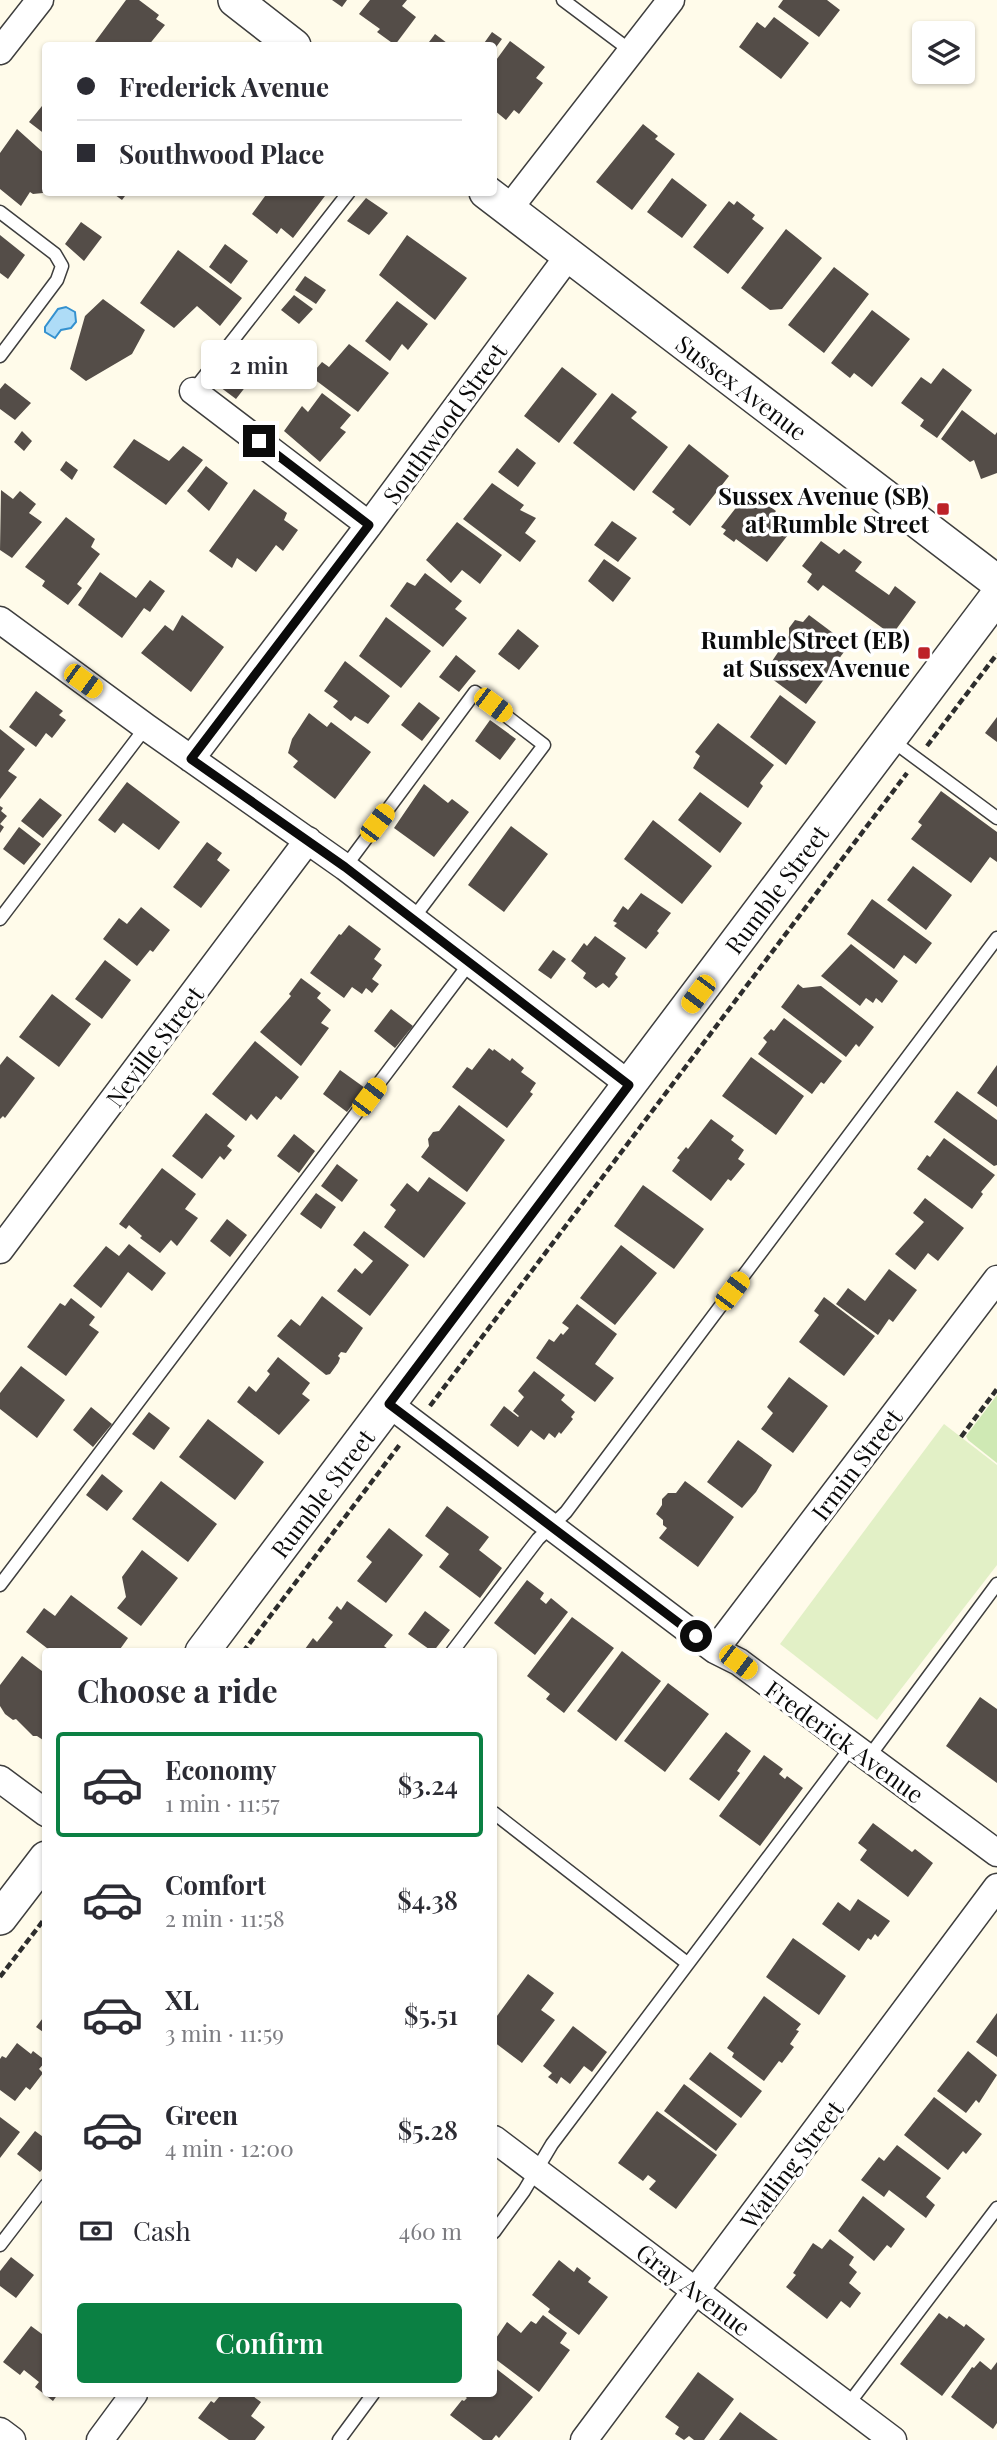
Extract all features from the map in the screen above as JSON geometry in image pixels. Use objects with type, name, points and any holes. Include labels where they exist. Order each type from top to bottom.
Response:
[{"type":"street","points":[[0,51],[40,0]]},
{"type":"street","points":[[235,0],[289,42]]},
{"type":"street","points":[[497,201],[631,51],[671,0]]},
{"type":"street","name":"Sussex Avenue","points":[[497,201],[997,582]]},
{"type":"street","name":"Southwood Street","points":[[191,759],[569,255]]},
{"type":"street","points":[[193,391],[369,525]]},
{"type":"street","name":"Rumble Street","points":[[205,1648],[997,596]]},
{"type":"street","points":[[0,620],[345,867],[629,1085]]},
{"type":"street","name":"Neville Street","points":[[0,1250],[308,841]]},
{"type":"street","name":"Irmin Street","points":[[715,1650],[997,1279]]},
{"type":"street","name":"Frederick Avenue","points":[[389,1404],[715,1650],[738,1662],[997,1853]]},
{"type":"street","points":[[0,1779],[42,1810]]},
{"type":"street","points":[[0,1918],[42,1863]]},
{"type":"street","name":"Watling Street","points":[[584,2440],[997,1887]]},
{"type":"street","name":"Gray Avenue","points":[[497,2141],[893,2440]]},
{"type":"street","points":[[100,2440],[132,2397]]},
{"type":"street","points":[[0,2431],[12,2440]]},
{"type":"lane","points":[[563,0],[631,51]]},
{"type":"lane","points":[[193,391],[346,196]]},
{"type":"lane","points":[[0,212],[55,254],[62,266],[57,281],[0,356]]},
{"type":"lane","points":[[345,867],[475,692],[544,744],[412,920]]},
{"type":"lane","points":[[0,919],[146,727]]},
{"type":"lane","points":[[890,738],[997,818]]},
{"type":"lane","points":[[455,1648],[538,1539],[566,1512],[997,938]]},
{"type":"lane","points":[[0,1585],[469,964]]},
{"type":"lane","points":[[497,2228],[524,2191],[552,2144],[687,1963],[997,1584]]},
{"type":"lane","points":[[497,1815],[687,1963]]},
{"type":"lane","points":[[0,2245],[42,2190]]},
{"type":"lane","points":[[847,2406],[997,2208]]},
{"type":"lane","points":[[339,2440],[371,2397]]},
{"type":"path","points":[[927,747],[997,654]]},
{"type":"path","points":[[426,1409],[437,1398],[910,769]]},
{"type":"path","points":[[961,1437],[997,1390]]},
{"type":"path","points":[[246,1648],[391,1455]]},
{"type":"path","points":[[0,1977],[42,1922]]},
{"type":"green space","points":[[997,1395],[997,1463],[966,1436]]},
{"type":"green space","points":[[944,1424],[997,1465],[997,1565],[877,1720],[780,1644]]},
{"type":"water","points":[[66,307],[75,312],[76,322],[71,328],[61,330],[55,338],[45,332],[45,327],[58,309]]},
{"type":"building","points":[[126,0],[139,0],[159,15],[156,19],[165,25],[151,42],[95,42]]},
{"type":"building","points":[[332,0],[347,0],[342,7]]},
{"type":"building","points":[[370,0],[407,0],[402,6],[416,17],[397,42],[391,42],[377,32],[380,29],[359,14]]},
{"type":"building","points":[[783,0],[827,0],[840,10],[819,37],[778,7]]},
{"type":"building","points":[[774,17],[809,43],[781,79],[739,47],[757,22],[765,28]]},
{"type":"building","points":[[492,32],[502,39],[497,46],[497,42],[485,42]]},
{"type":"building","points":[[435,34],[446,42],[429,42]]},
{"type":"building","points":[[510,41],[545,67],[536,78],[543,83],[519,114],[514,110],[506,120],[497,112],[497,59]]},
{"type":"building","points":[[42,106],[42,132],[29,122]]},
{"type":"building","points":[[643,124],[658,136],[655,139],[675,154],[632,210],[596,182]]},
{"type":"building","points":[[17,129],[42,151],[42,193],[30,192],[21,206],[0,189],[0,153]]},
{"type":"building","points":[[672,178],[707,205],[682,238],[647,212]]},
{"type":"building","points":[[265,196],[325,196],[293,238],[281,228],[277,234],[252,214]]},
{"type":"building","points":[[366,198],[388,213],[369,235],[347,221]]},
{"type":"building","points":[[729,201],[734,205],[737,201],[755,215],[752,219],[764,228],[728,274],[693,247]]},
{"type":"building","points":[[81,222],[102,237],[84,261],[65,244]]},
{"type":"building","points":[[786,229],[822,258],[782,309],[770,310],[741,288]]},
{"type":"building","points":[[0,235],[25,255],[8,279],[0,273]]},
{"type":"building","points":[[407,235],[467,278],[435,320],[379,275]]},
{"type":"building","points":[[225,244],[248,261],[231,284],[209,267]]},
{"type":"building","points":[[178,250],[242,298],[220,326],[197,306],[174,328],[140,303]]},
{"type":"building","points":[[834,267],[869,294],[824,353],[788,325]]},
{"type":"building","points":[[305,276],[326,290],[316,304],[295,290]]},
{"type":"building","points":[[294,295],[313,309],[299,324],[281,310]]},
{"type":"building","points":[[103,299],[145,330],[132,354],[86,381],[70,369],[85,316]]},
{"type":"building","points":[[397,301],[428,324],[408,350],[402,344],[390,361],[365,341]]},
{"type":"building","points":[[872,310],[910,339],[872,387],[854,373],[850,378],[831,363]]},
{"type":"building","points":[[349,344],[389,373],[358,412],[310,376],[322,362],[329,367]]},
{"type":"building","points":[[562,367],[597,394],[559,443],[524,416]]},
{"type":"building","points":[[943,368],[972,390],[937,438],[920,426],[924,420],[901,403],[921,377],[931,384]]},
{"type":"building","points":[[232,369],[250,381],[236,399],[220,387]]},
{"type":"building","points":[[5,383],[31,403],[15,420],[0,409],[0,389]]},
{"type":"building","points":[[322,393],[351,415],[340,428],[346,432],[320,462],[284,431],[302,406],[308,412]]},
{"type":"building","points":[[612,393],[637,412],[631,418],[668,447],[634,491],[573,443]]},
{"type":"building","points":[[962,410],[995,435],[997,432],[997,473],[981,479],[974,460],[970,462],[941,439]]},
{"type":"building","points":[[22,431],[32,441],[24,451],[14,442]]},
{"type":"building","points":[[134,439],[169,461],[183,446],[203,460],[166,505],[113,467]]},
{"type":"building","points":[[689,444],[729,476],[690,526],[672,512],[675,509],[652,492]]},
{"type":"building","points":[[517,448],[536,463],[518,487],[498,472]]},
{"type":"building","points":[[66,461],[78,470],[72,480],[60,470]]},
{"type":"building","points":[[206,466],[228,483],[209,511],[187,491]]},
{"type":"building","points":[[492,483],[524,505],[520,510],[536,518],[525,533],[536,541],[520,562],[463,519]]},
{"type":"building","points":[[254,489],[287,513],[284,520],[298,530],[283,551],[276,545],[256,572],[237,558],[232,568],[209,551]]},
{"type":"building","points":[[1,490],[13,499],[20,491],[36,504],[29,513],[42,522],[12,558],[0,550]]},
{"type":"building","points":[[745,496],[753,503],[757,497],[776,511],[772,516],[791,531],[767,562],[736,539],[734,542],[723,534],[726,530],[721,527]]},
{"type":"building","points":[[66,517],[95,539],[91,547],[100,554],[77,584],[82,588],[68,605],[42,586],[45,581],[25,567]]},
{"type":"building","points":[[612,521],[637,538],[618,562],[594,545]]},
{"type":"building","points":[[457,522],[502,555],[480,584],[462,570],[451,583],[426,560]]},
{"type":"building","points":[[821,541],[839,554],[844,549],[862,562],[855,571],[889,595],[895,586],[916,602],[892,635],[823,585],[818,591],[807,582],[812,574],[802,566]]},
{"type":"building","points":[[604,559],[631,578],[613,602],[588,581]]},
{"type":"building","points":[[100,572],[136,598],[150,580],[165,591],[150,612],[144,608],[122,638],[78,605]]},
{"type":"building","points":[[425,573],[462,601],[455,609],[467,618],[443,647],[390,606],[407,582],[415,586]]},
{"type":"building","points":[[182,615],[224,647],[191,692],[141,653],[165,625],[173,631]]},
{"type":"building","points":[[809,615],[849,645],[806,704],[764,673],[789,636],[789,628],[795,620],[803,622]]},
{"type":"building","points":[[386,617],[431,651],[401,688],[359,656]]},
{"type":"building","points":[[518,629],[539,646],[519,670],[498,654]]},
{"type":"building","points":[[456,655],[476,671],[459,692],[439,677]]},
{"type":"building","points":[[345,661],[390,696],[368,724],[355,716],[351,721],[333,707],[338,701],[324,691]]},
{"type":"building","points":[[36,691],[63,711],[59,715],[66,720],[52,738],[46,733],[36,747],[9,727]]},
{"type":"building","points":[[780,695],[816,722],[786,765],[750,737]]},
{"type":"building","points":[[419,702],[440,718],[422,741],[401,725]]},
{"type":"building","points":[[309,713],[327,727],[331,722],[371,752],[335,799],[293,767],[298,761],[288,753],[292,739]]},
{"type":"building","points":[[997,717],[997,742],[985,733]]},
{"type":"building","points":[[490,720],[516,739],[500,760],[475,741]]},
{"type":"building","points":[[718,723],[774,765],[760,783],[763,786],[748,808],[693,768],[700,756],[695,752]]},
{"type":"building","points":[[0,729],[25,749],[8,771],[17,777],[0,799]]},
{"type":"building","points":[[127,782],[180,822],[159,850],[123,823],[115,833],[98,820]]},
{"type":"building","points":[[424,784],[448,803],[452,799],[469,812],[434,857],[394,828]]},
{"type":"building","points":[[941,791],[997,832],[997,862],[990,857],[971,883],[911,839],[922,825],[918,822]]},
{"type":"building","points":[[700,792],[742,823],[720,853],[678,820]]},
{"type":"building","points":[[40,798],[62,815],[43,838],[21,821]]},
{"type":"building","points":[[0,806],[7,816],[0,824]]},
{"type":"building","points":[[653,820],[712,866],[682,904],[624,859]]},
{"type":"building","points":[[511,826],[548,854],[504,912],[468,885]]},
{"type":"building","points":[[19,827],[41,844],[24,865],[3,849]]},
{"type":"building","points":[[207,842],[222,853],[217,860],[230,870],[201,908],[173,887]]},
{"type":"building","points":[[913,866],[952,895],[926,930],[887,900]]},
{"type":"building","points":[[641,893],[671,913],[646,949],[614,926],[617,923],[613,921],[623,906],[628,910]]},
{"type":"building","points":[[872,899],[932,943],[916,964],[904,955],[894,969],[847,934]]},
{"type":"building","points":[[141,907],[170,930],[153,952],[150,950],[137,966],[103,939],[119,918],[127,924]]},
{"type":"building","points":[[349,925],[381,949],[374,959],[382,965],[372,979],[379,984],[372,993],[366,988],[362,994],[352,987],[344,998],[310,973]]},
{"type":"building","points":[[595,936],[626,958],[615,974],[618,977],[609,988],[603,983],[596,988],[583,978],[586,973],[571,961],[584,943],[587,946]]},
{"type":"building","points":[[851,944],[898,981],[882,1003],[876,998],[873,1003],[866,998],[860,1006],[821,976]]},
{"type":"building","points":[[553,950],[566,959],[551,979],[538,970]]},
{"type":"building","points":[[105,960],[131,980],[102,1019],[75,999]]},
{"type":"building","points":[[301,978],[321,993],[317,998],[331,1010],[321,1023],[329,1028],[301,1066],[260,1032],[291,996],[289,994]]},
{"type":"building","points":[[798,984],[803,988],[821,986],[874,1027],[859,1047],[856,1044],[846,1057],[781,1007]]},
{"type":"building","points":[[52,994],[91,1024],[59,1067],[19,1037]]},
{"type":"building","points":[[391,1009],[413,1026],[395,1048],[374,1031]]},
{"type":"building","points":[[784,1018],[842,1061],[824,1084],[821,1082],[812,1094],[758,1054],[767,1042],[763,1038],[771,1029],[774,1031]]},
{"type":"building","points":[[255,1041],[299,1077],[281,1100],[276,1096],[257,1120],[251,1114],[246,1121],[212,1094]]},
{"type":"building","points":[[489,1048],[510,1061],[512,1058],[524,1068],[521,1072],[536,1083],[530,1092],[533,1094],[507,1128],[452,1087],[467,1067],[472,1070]]},
{"type":"building","points":[[7,1056],[35,1078],[5,1118],[3,1116],[0,1119],[0,1065]]},
{"type":"building","points":[[751,1057],[804,1096],[776,1135],[722,1096]]},
{"type":"building","points":[[997,1065],[997,1107],[977,1093]]},
{"type":"building","points":[[340,1070],[365,1088],[347,1112],[323,1094]]},
{"type":"building","points":[[957,1091],[997,1120],[997,1165],[994,1166],[934,1122]]},
{"type":"building","points":[[459,1105],[505,1140],[467,1192],[421,1157],[429,1146],[428,1139],[433,1132],[439,1131]]},
{"type":"building","points":[[206,1113],[235,1136],[227,1146],[232,1150],[224,1160],[220,1156],[202,1179],[172,1156]]},
{"type":"building","points":[[711,1119],[734,1136],[731,1140],[744,1150],[738,1159],[745,1164],[731,1181],[728,1179],[711,1201],[672,1171],[680,1160],[677,1158],[686,1147],[688,1149]]},
{"type":"building","points":[[294,1134],[315,1151],[299,1173],[277,1156]]},
{"type":"building","points":[[944,1138],[995,1175],[972,1209],[917,1169]]},
{"type":"building","points":[[337,1164],[358,1180],[342,1202],[321,1186]]},
{"type":"building","points":[[162,1168],[196,1194],[185,1209],[198,1218],[177,1246],[171,1240],[160,1253],[140,1238],[142,1236],[129,1225],[126,1229],[119,1224]]},
{"type":"building","points":[[429,1177],[466,1203],[424,1258],[384,1227],[396,1210],[390,1205],[407,1183],[418,1192]]},
{"type":"building","points":[[643,1185],[704,1229],[674,1269],[614,1226]]},
{"type":"building","points":[[316,1193],[336,1207],[321,1229],[300,1214]]},
{"type":"building","points":[[925,1198],[964,1228],[938,1261],[928,1253],[915,1270],[895,1254],[924,1222],[913,1213]]},
{"type":"building","points":[[227,1219],[247,1235],[230,1257],[210,1241]]},
{"type":"building","points":[[364,1231],[409,1265],[370,1316],[337,1291],[355,1268],[362,1274],[373,1261],[353,1245]]},
{"type":"building","points":[[129,1244],[166,1273],[152,1291],[128,1272],[101,1308],[73,1286],[106,1246],[119,1256]]},
{"type":"building","points":[[621,1245],[657,1273],[615,1325],[580,1298]]},
{"type":"building","points":[[889,1269],[917,1290],[893,1322],[889,1319],[878,1335],[836,1304],[848,1288],[865,1301]]},
{"type":"building","points":[[322,1296],[363,1328],[346,1353],[341,1352],[338,1356],[338,1363],[330,1374],[326,1375],[277,1336],[291,1319],[300,1326]]},
{"type":"building","points":[[824,1297],[875,1336],[844,1376],[799,1342],[819,1315],[814,1311]]},
{"type":"building","points":[[71,1298],[95,1317],[89,1325],[99,1332],[66,1376],[27,1347],[60,1303],[65,1306]]},
{"type":"building","points":[[577,1304],[617,1334],[595,1364],[614,1378],[595,1402],[536,1358],[549,1339],[554,1342],[569,1328],[562,1323]]},
{"type":"building","points":[[278,1357],[310,1383],[302,1394],[310,1400],[279,1435],[237,1402],[249,1386],[256,1392],[270,1374],[267,1371]]},
{"type":"building","points":[[21,1366],[65,1400],[37,1438],[0,1409],[0,1393]]},
{"type":"building","points":[[534,1371],[565,1395],[561,1400],[575,1412],[571,1417],[573,1419],[555,1438],[549,1433],[544,1440],[531,1430],[518,1447],[490,1425],[504,1406],[519,1416],[513,1411],[524,1397],[518,1391]]},
{"type":"building","points":[[789,1377],[828,1406],[793,1453],[761,1429],[773,1413],[767,1407]]},
{"type":"building","points":[[91,1407],[112,1424],[93,1447],[73,1430]]},
{"type":"building","points":[[149,1412],[170,1428],[154,1450],[132,1434]]},
{"type":"building","points":[[208,1419],[264,1462],[235,1500],[179,1457]]},
{"type":"building","points":[[738,1440],[772,1465],[756,1492],[742,1508],[707,1482]]},
{"type":"building","points":[[102,1474],[123,1491],[107,1511],[86,1495]]},
{"type":"building","points":[[161,1481],[217,1524],[188,1562],[132,1519]]},
{"type":"building","points":[[685,1481],[734,1517],[698,1567],[659,1538],[667,1528],[656,1514],[662,1505],[662,1499],[668,1493],[676,1493]]},
{"type":"building","points":[[447,1506],[489,1537],[479,1550],[502,1568],[480,1598],[439,1567],[449,1554],[425,1536]]},
{"type":"building","points":[[389,1528],[423,1555],[386,1603],[357,1581],[372,1562],[366,1557]]},
{"type":"building","points":[[142,1550],[178,1578],[141,1626],[117,1608],[126,1597],[122,1577]]},
{"type":"building","points":[[527,1580],[544,1593],[540,1599],[546,1604],[551,1598],[568,1612],[535,1655],[494,1623]]},
{"type":"building","points":[[71,1595],[128,1638],[121,1648],[47,1648],[26,1632],[44,1608],[55,1616]]},
{"type":"building","points":[[347,1601],[393,1635],[384,1646],[387,1648],[306,1648],[313,1638],[317,1642],[333,1622],[328,1618],[337,1606],[341,1610]]},
{"type":"building","points":[[425,1611],[450,1630],[436,1648],[427,1648],[408,1634]]},
{"type":"building","points":[[572,1617],[614,1648],[564,1713],[546,1699],[550,1694],[527,1676]]},
{"type":"building","points":[[622,1651],[661,1681],[616,1741],[577,1711]]},
{"type":"building","points":[[22,1656],[42,1671],[42,1739],[33,1736],[16,1719],[13,1720],[5,1714],[0,1706],[0,1685]]},
{"type":"building","points":[[668,1683],[709,1714],[665,1772],[624,1741]]},
{"type":"building","points":[[980,1697],[997,1709],[997,1783],[946,1746]]},
{"type":"building","points":[[726,1732],[751,1751],[737,1771],[740,1773],[719,1801],[689,1779]]},
{"type":"building","points":[[764,1755],[783,1769],[779,1774],[785,1779],[787,1776],[803,1788],[760,1846],[719,1816]]},
{"type":"building","points":[[873,1823],[912,1852],[915,1849],[933,1863],[908,1897],[860,1860],[867,1850],[858,1843]]},
{"type":"building","points":[[858,1899],[890,1921],[878,1937],[875,1934],[871,1940],[868,1938],[859,1951],[822,1924],[838,1902],[850,1911]]},
{"type":"building","points":[[793,1938],[846,1976],[819,2015],[766,1977]]},
{"type":"building","points":[[528,1974],[554,1993],[541,2010],[555,2020],[522,2063],[497,2044],[497,2016]]},
{"type":"building","points":[[764,1996],[801,2024],[790,2044],[794,2047],[764,2081],[732,2057],[734,2053],[727,2048]]},
{"type":"building","points":[[997,2013],[997,2057],[976,2042]]},
{"type":"building","points":[[42,2019],[42,2031],[36,2027]]},
{"type":"building","points":[[573,2026],[607,2052],[592,2072],[584,2066],[570,2084],[561,2077],[557,2084],[548,2077],[552,2073],[543,2066]]},
{"type":"building","points":[[17,2043],[31,2054],[33,2051],[42,2058],[39,2069],[42,2074],[30,2090],[26,2087],[15,2101],[0,2090],[0,2059],[2,2056],[6,2058]]},
{"type":"building","points":[[968,2051],[997,2075],[979,2103],[976,2100],[966,2113],[937,2091]]},
{"type":"building","points":[[710,2052],[762,2091],[741,2118],[689,2079]]},
{"type":"building","points":[[684,2084],[737,2124],[716,2151],[664,2111]]},
{"type":"building","points":[[934,2097],[982,2134],[966,2154],[963,2151],[948,2170],[904,2135]]},
{"type":"building","points":[[657,2111],[717,2155],[676,2209],[649,2189],[656,2181],[648,2175],[643,2181],[618,2163]]},
{"type":"building","points":[[0,2117],[20,2132],[0,2158]]},
{"type":"building","points":[[35,2131],[42,2136],[40,2172],[17,2154]]},
{"type":"building","points":[[897,2145],[941,2178],[926,2197],[935,2205],[926,2218],[889,2190],[884,2197],[861,2180],[879,2157],[884,2161]]},
{"type":"building","points":[[863,2196],[905,2229],[891,2248],[887,2245],[874,2261],[838,2231]]},
{"type":"building","points":[[830,2239],[854,2257],[849,2265],[857,2272],[849,2283],[861,2293],[850,2308],[841,2301],[827,2319],[786,2287],[796,2275],[793,2273],[813,2243],[822,2249]]},
{"type":"building","points":[[11,2257],[34,2275],[16,2298],[0,2286],[0,2271]]},
{"type":"building","points":[[559,2260],[574,2272],[577,2267],[591,2278],[588,2282],[608,2297],[579,2335],[548,2312],[550,2309],[532,2295]]},
{"type":"building","points":[[939,2313],[947,2319],[949,2316],[964,2327],[966,2324],[985,2339],[942,2396],[900,2364]]},
{"type":"building","points":[[543,2315],[567,2333],[560,2343],[570,2350],[539,2392],[497,2360],[497,2337],[507,2322],[521,2333],[531,2321],[536,2324]]},
{"type":"building","points":[[31,2326],[42,2334],[42,2392],[35,2387],[39,2382],[24,2370],[20,2375],[3,2362]]},
{"type":"building","points":[[980,2361],[991,2370],[997,2362],[997,2423],[993,2429],[951,2397],[972,2367]]},
{"type":"building","points":[[497,2369],[533,2397],[499,2438],[496,2435],[492,2440],[483,2440],[450,2415],[462,2400],[497,2397]]},
{"type":"building","points":[[698,2372],[734,2399],[704,2440],[694,2440],[689,2436],[684,2440],[675,2434],[679,2427],[665,2417]]},
{"type":"building","points":[[219,2397],[254,2397],[261,2402],[251,2416],[265,2427],[255,2440],[229,2440],[198,2418],[211,2401],[214,2403]]},
{"type":"building","points":[[740,2412],[778,2440],[719,2440]]},
{"type":"place","name":"Sussex Avenue (SB) at Rumble Street","points":[[943,509]]},
{"type":"place","name":"Rumble Street (EB) at Sussex Avenue","points":[[924,653]]},
{"type":"route","points":[[259,441],[369,525],[191,759],[345,867],[629,1085],[389,1404],[696,1636]]}]
